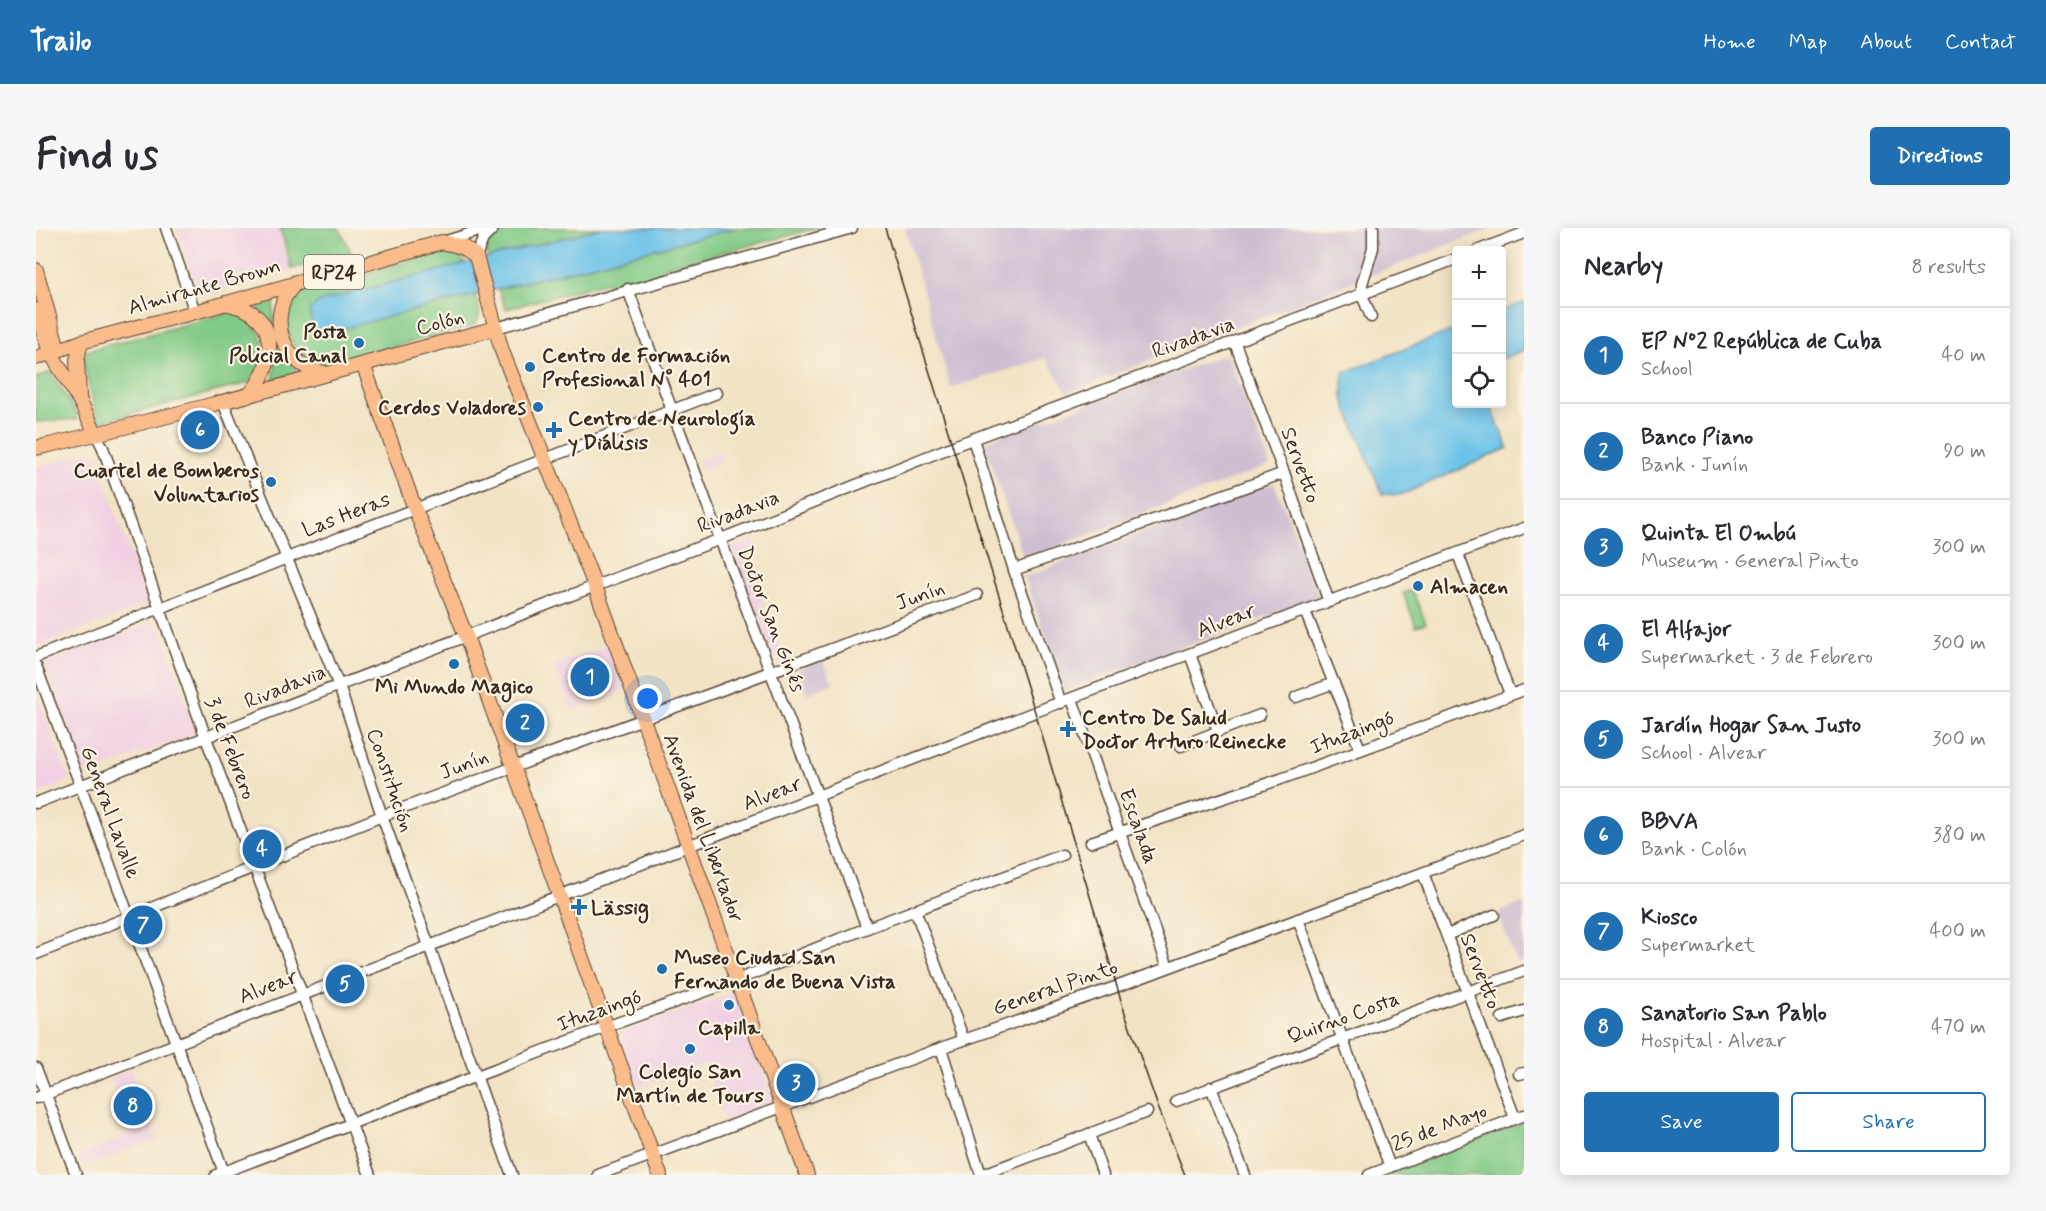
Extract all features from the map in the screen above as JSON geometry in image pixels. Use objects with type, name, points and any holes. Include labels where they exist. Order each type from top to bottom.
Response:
[{"type":"main road","name":"Almirante Brown","points":[[36,358],[81,342],[442,242]]},
{"type":"main road","points":[[442,242],[463,247],[476,256]]},
{"type":"main road","name":"Avenida del Libertador","points":[[476,256],[502,351],[595,586],[807,1175]]},
{"type":"main road","points":[[36,270],[54,350]]},
{"type":"main road","name":"RP24","points":[[296,282],[285,295],[282,303],[280,314],[283,340],[297,362],[313,371],[326,373]]},
{"type":"main road","points":[[226,303],[254,314],[261,322],[267,336],[269,352],[267,363],[260,382],[248,396]]},
{"type":"main road","points":[[36,310],[96,435]]},
{"type":"main road","name":"Colón","points":[[36,448],[248,396],[496,328]]},
{"type":"main road","points":[[80,401],[77,360],[81,342]]},
{"type":"main road","points":[[363,364],[415,509],[466,636],[660,1175]]},
{"type":"street","points":[[166,228],[195,312]]},
{"type":"street","name":"Almirante Brown","points":[[442,242],[488,228]]},
{"type":"street","points":[[476,256],[483,239],[494,228]]},
{"type":"street","name":"Colón","points":[[496,328],[852,228]]},
{"type":"street","points":[[1371,317],[1362,295],[1362,284],[1373,248],[1372,228]]},
{"type":"street","points":[[1490,246],[1524,233]]},
{"type":"street","name":"Rivadavia","points":[[36,803],[721,539],[973,439],[1452,261]]},
{"type":"street","name":"Doctor San Ginés","points":[[628,290],[671,411],[819,796],[867,928]]},
{"type":"street","name":"Servetto","points":[[1235,343],[1329,602]]},
{"type":"street","name":"Las Heras","points":[[36,657],[717,393]]},
{"type":"street","name":"Constitución","points":[[224,402],[339,686],[382,816],[512,1175]]},
{"type":"street","name":"3 de Febrero","points":[[96,435],[103,448],[206,738],[370,1175]]},
{"type":"street","points":[[973,439],[1014,570],[1061,703]]},
{"type":"street","points":[[1014,570],[1284,473]]},
{"type":"street","name":"Alvear","points":[[41,1096],[558,895],[1524,528]]},
{"type":"street","points":[[1458,554],[1510,694]]},
{"type":"street","name":"Junín","points":[[36,954],[382,816],[976,595]]},
{"type":"street","points":[[1305,611],[1360,749]]},
{"type":"street","points":[[1190,654],[1218,731]]},
{"type":"street","name":"General Lavalle","points":[[36,666],[176,1043],[222,1174]]},
{"type":"street","points":[[1296,697],[1334,683]]},
{"type":"street","name":"Ituzaingó","points":[[1091,842],[1281,779],[1524,690]]},
{"type":"street","name":"Escalada","points":[[1072,699],[1168,967]]},
{"type":"street","points":[[1181,746],[1260,715]]},
{"type":"street","name":"General Pinto","points":[[598,1175],[1524,835]]},
{"type":"street","name":"Ituzaingó","points":[[222,1174],[1062,855]]},
{"type":"street","name":"Servetto","points":[[1423,873],[1468,992],[1520,1116]]},
{"type":"street","points":[[915,910],[964,1040]]},
{"type":"street","points":[[1447,935],[1494,915]]},
{"type":"street","points":[[1298,919],[1390,1167]]},
{"type":"street","name":"Quirno Costa","points":[[1176,1101],[1524,971]]},
{"type":"street","points":[[1502,1018],[1524,1011]]},
{"type":"street","points":[[940,1048],[981,1175],[1147,1112]]},
{"type":"street","points":[[36,1068],[41,1096],[76,1175]]},
{"type":"street","points":[[1211,1087],[1245,1175]]},
{"type":"street","name":"25 de Mayo","points":[[1369,1175],[1520,1116]]},
{"type":"street","points":[[1089,1134],[1103,1175]]},
{"type":"shaded area","points":[[177,228],[339,228],[351,252],[200,296]]},
{"type":"shaded area","points":[[905,228],[1492,228],[1067,393],[1046,358],[951,388]]},
{"type":"shaded area","points":[[1223,355],[1229,357],[1270,465],[1030,557],[1022,553],[985,446],[988,440]]},
{"type":"shaded area","points":[[719,451],[724,461],[704,470],[699,460]]},
{"type":"shaded area","points":[[89,452],[96,455],[147,602],[146,605],[38,646],[36,640],[36,467]]},
{"type":"shaded area","points":[[1274,483],[1320,597],[1064,691],[1025,577]]},
{"type":"shaded area","points":[[754,539],[757,549],[744,554],[783,656],[773,659],[731,548]]},
{"type":"shaded area","points":[[154,622],[158,624],[197,733],[89,773],[85,772],[45,665],[47,662]]},
{"type":"shaded area","points":[[608,645],[625,690],[572,710],[554,665]]},
{"type":"shaded area","points":[[822,659],[833,683],[807,694],[797,670]]},
{"type":"shaded area","points":[[36,692],[68,777],[66,783],[36,794]]},
{"type":"shaded area","points":[[1524,903],[1524,960],[1517,963],[1498,913]]},
{"type":"shaded area","name":"Colegio San Martín de Tours","points":[[735,992],[775,1106],[726,1124],[704,1064],[638,1087],[620,1036],[623,1031]]},
{"type":"shaded area","points":[[131,1070],[158,1139],[83,1167],[79,1157],[132,1133],[110,1078]]},
{"type":"green space","points":[[280,228],[339,228],[351,252],[292,269]]},
{"type":"green space","points":[[515,228],[602,228],[488,258],[487,251],[490,241],[498,234]]},
{"type":"green space","points":[[736,228],[819,228],[664,267],[656,277],[615,288],[607,282],[506,309],[498,289]]},
{"type":"green space","points":[[445,251],[456,252],[466,264],[321,301],[313,329],[329,332],[475,295],[480,314],[474,325],[326,365],[309,363],[297,351],[289,336],[286,313],[292,298],[299,292]]},
{"type":"green space","points":[[275,299],[273,320],[277,339],[298,373],[273,380],[275,360],[272,340],[261,311],[255,303]]},
{"type":"green space","points":[[231,312],[240,315],[254,326],[262,341],[263,358],[256,374],[248,383],[99,422],[83,361],[87,351]]},
{"type":"green space","points":[[51,372],[77,414],[77,419],[36,422],[36,378]]},
{"type":"green space","points":[[1412,590],[1426,623],[1416,626],[1403,593]]},
{"type":"green space","points":[[1524,1122],[1524,1175],[1386,1175]]},
{"type":"water","points":[[602,228],[736,228],[329,332],[314,329],[309,310],[321,301]]},
{"type":"water","points":[[1524,302],[1524,350],[1506,357],[1506,354],[1506,309]]},
{"type":"water","points":[[1452,331],[1452,408],[1492,408],[1508,448],[1401,495],[1382,494],[1343,399],[1343,373]]},
{"type":"tram line","points":[[885,228],[1035,712],[1123,1007],[1185,1175]]},
{"type":"place","name":"Posta Policial Canal","points":[[359,343]]},
{"type":"place","name":"Centro de Formación Profesional N° 401","points":[[530,367]]},
{"type":"place","name":"Cerdos Voladores","points":[[538,407]]},
{"type":"place","name":"BBVA","points":[[200,430]]},
{"type":"place","name":"Centro de Neurología y Diálisis","points":[[554,430]]},
{"type":"place","name":"Cuartel de Bomberos Voluntarios","points":[[271,482]]},
{"type":"place","name":"Almacen","points":[[1418,586]]},
{"type":"place","name":"Mi Mundo Magico","points":[[454,664]]},
{"type":"place","name":"EP Nº2 República de Cuba","points":[[590,677]]},
{"type":"place","name":"Banco Piano","points":[[525,723]]},
{"type":"place","name":"Centro De Salud Doctor Arturo Reinecke","points":[[1068,729]]},
{"type":"place","name":"El Alfajor","points":[[262,849]]},
{"type":"place","name":"Lässig","points":[[579,907]]},
{"type":"place","name":"Kiosco","points":[[143,925]]},
{"type":"place","name":"Museo Ciudad San Fernando de Buena Vista","points":[[662,969]]},
{"type":"place","name":"Jardín Hogar San Justo","points":[[345,984]]},
{"type":"place","name":"Capilla","points":[[729,1005]]},
{"type":"place","name":"Colegio San Martín de Tours","points":[[690,1049]]},
{"type":"place","name":"Quinta El Ombú","points":[[796,1083]]},
{"type":"place","name":"Sanatorio San Pablo","points":[[133,1106]]}]
